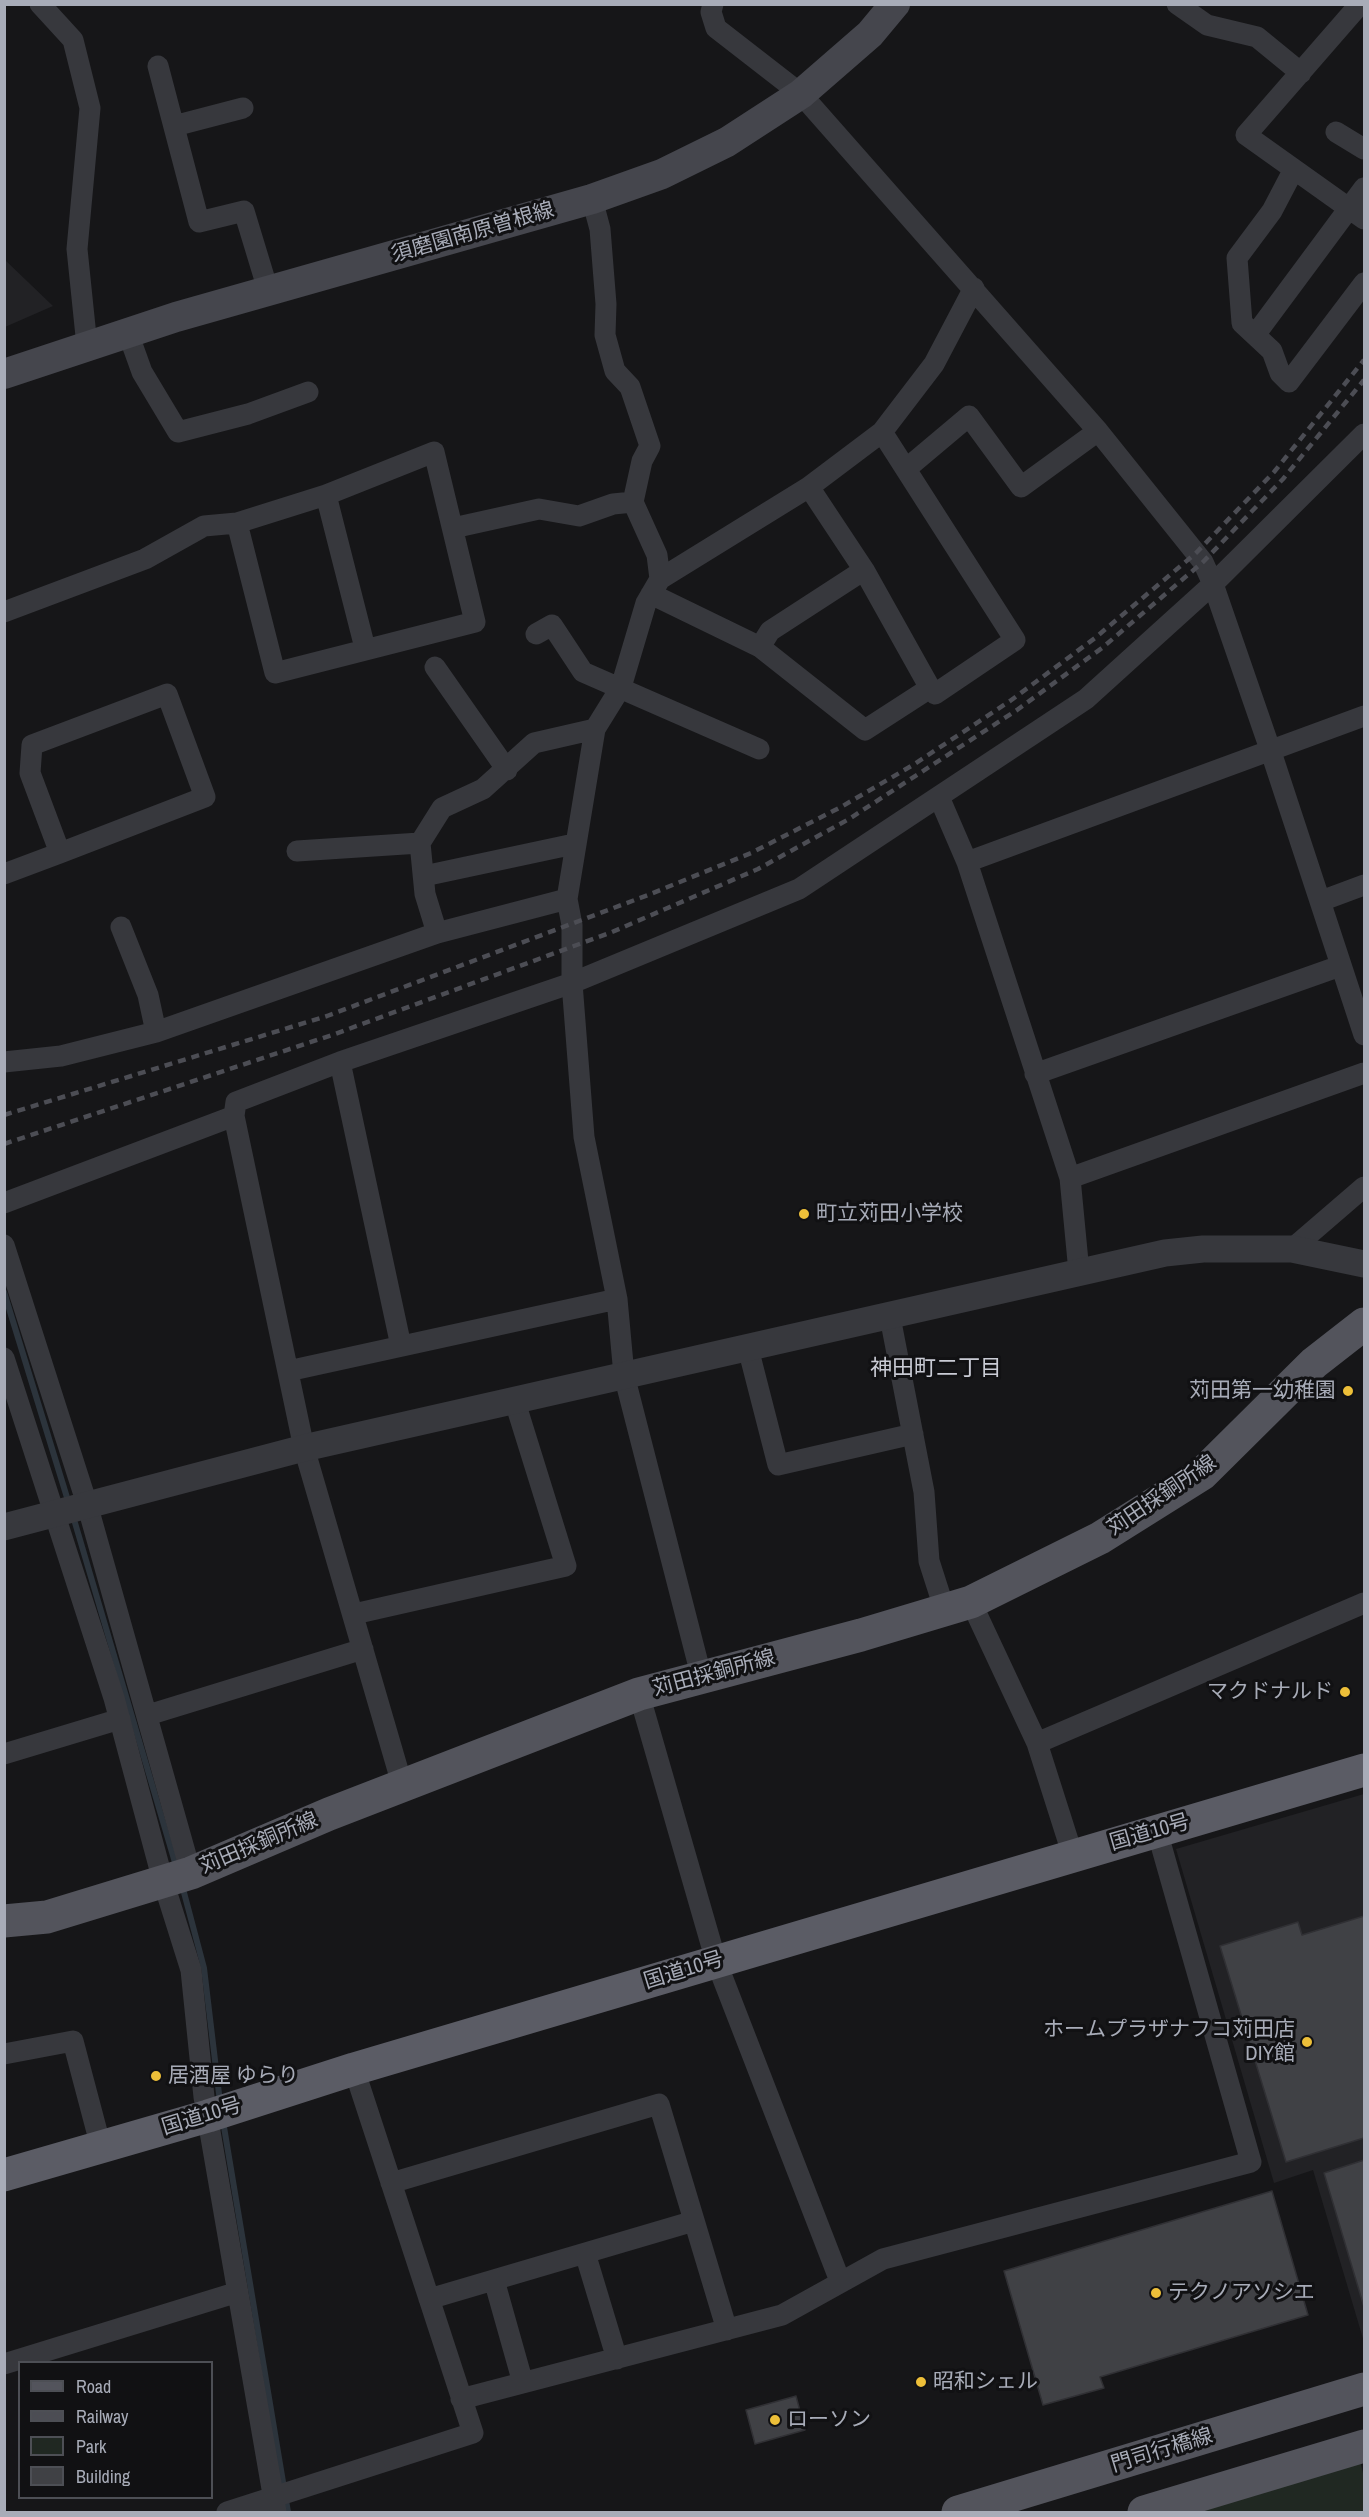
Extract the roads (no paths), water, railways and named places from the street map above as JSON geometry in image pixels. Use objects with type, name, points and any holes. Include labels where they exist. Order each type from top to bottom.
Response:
[{"type":"highway","name":"国道10号","points":[[4,2175],[99,2138],[1070,1848],[1365,1751]]},
{"type":"highway","name":"国道10号","points":[[1070,1848],[1157,1831],[1365,1770]]},
{"type":"highway","name":"国道10号","points":[[206,2106],[544,2015],[714,1953]]},
{"type":"highway","name":"国道10号","points":[[4,2156],[99,2138]]},
{"type":"main road","name":"須磨園南原曽根線","points":[[4,374],[268,290],[592,199],[671,170],[727,142],[801,94],[870,34],[895,4]]},
{"type":"main road","name":"苅田採銅所線","points":[[4,1921],[47,1917],[177,1877],[402,1785],[639,1694],[701,1675],[958,1607],[1100,1538],[1202,1474],[1314,1363],[1365,1324]]},
{"type":"main road","name":"門司行橋線","points":[[958,2512],[1365,2389]]},
{"type":"main road","points":[[1144,2512],[1365,2446]]},
{"type":"street","points":[[40,4],[73,40],[90,108],[77,249],[87,346]]},
{"type":"street","points":[[713,4],[711,12],[716,28],[801,94],[1098,431],[1203,562],[1213,584],[1270,749],[1322,901],[1340,966],[1365,1035]]},
{"type":"street","points":[[1177,4],[1207,25],[1257,37],[1301,73]]},
{"type":"street","points":[[1357,214],[1246,135],[1360,4]]},
{"type":"street","points":[[158,66],[199,222],[244,211],[268,290]]},
{"type":"street","points":[[174,126],[243,108]]},
{"type":"street","points":[[1336,132],[1365,149]]},
{"type":"street","points":[[1294,170],[1272,211],[1237,258],[1242,323],[1272,351],[1280,373],[1289,382],[1365,283]]},
{"type":"street","points":[[1255,335],[1357,214],[1365,188]]},
{"type":"street","points":[[592,199],[600,229],[606,304],[605,335],[615,371],[630,387],[650,446],[642,461],[633,502],[657,555],[656,587]]},
{"type":"street","points":[[701,1675],[624,1375],[617,1299],[584,1137],[572,983],[572,925],[567,899],[574,844],[596,729],[621,687],[646,603],[656,587],[809,487],[882,432],[934,364],[974,288]]},
{"type":"street","points":[[128,333],[142,372],[178,432],[248,414],[308,392]]},
{"type":"street","points":[[906,469],[969,416],[1022,487],[1098,431]]},
{"type":"street","points":[[809,487],[864,570],[935,694],[1015,640],[882,432]]},
{"type":"street","points":[[402,1785],[304,1448],[234,1116],[236,1102],[340,1062],[572,983],[799,889],[1086,699],[1213,584],[1365,434]]},
{"type":"street","points":[[4,612],[145,559],[204,526],[237,523],[326,495],[434,452],[475,622],[365,648],[275,673],[237,523]]},
{"type":"street","points":[[326,495],[365,648]]},
{"type":"street","points":[[453,528],[539,509],[579,516],[613,504],[633,502]]},
{"type":"street","points":[[760,647],[770,632],[864,570]]},
{"type":"street","points":[[656,587],[760,647],[865,730],[930,688]]},
{"type":"street","points":[[536,634],[552,625],[584,672],[759,749]]},
{"type":"street","points":[[435,667],[507,770]]},
{"type":"street","points":[[4,874],[60,853],[205,797],[167,694],[32,745],[30,773],[60,853]]},
{"type":"street","points":[[967,862],[1365,716]]},
{"type":"street","points":[[437,933],[425,894],[420,843],[442,808],[483,789],[507,770],[534,743],[596,729]]},
{"type":"street","points":[[939,797],[967,862],[1070,1178],[1078,1272]]},
{"type":"street","points":[[297,851],[420,843]]},
{"type":"street","points":[[424,876],[574,844]]},
{"type":"street","points":[[1322,901],[1365,885]]},
{"type":"street","points":[[4,1062],[61,1056],[156,1032],[437,933],[567,899]]},
{"type":"street","points":[[121,927],[148,995],[156,1032]]},
{"type":"street","points":[[1035,1074],[1340,966]]},
{"type":"street","points":[[340,1062],[401,1346]]},
{"type":"street","points":[[1070,1178],[1365,1073]]},
{"type":"street","points":[[4,1203],[234,1116]]},
{"type":"street","points":[[1292,1249],[1365,1187]]},
{"type":"street","points":[[4,1245],[87,1504],[148,1715],[191,1970],[206,2106],[275,2506]]},
{"type":"street","points":[[4,1527],[304,1448],[1165,1253],[1203,1249],[1292,1249],[1365,1264]]},
{"type":"street","points":[[288,1371],[617,1299]]},
{"type":"street","points":[[890,1317],[924,1492],[929,1561],[1037,1743],[1070,1848]]},
{"type":"street","points":[[748,1348],[778,1465],[913,1434]]},
{"type":"street","points":[[4,1358],[9,1382],[120,1719],[177,1877]]},
{"type":"street","points":[[354,1614],[566,1566],[515,1402]]},
{"type":"street","points":[[1037,1743],[1365,1603]]},
{"type":"street","points":[[148,1715],[363,1648]]},
{"type":"street","points":[[639,1694],[714,1953],[840,2281]]},
{"type":"street","points":[[4,1754],[120,1719]]},
{"type":"street","points":[[461,2399],[782,2315],[883,2259],[1251,2162],[1157,1831]]},
{"type":"street","points":[[4,2054],[73,2041],[99,2138]]},
{"type":"street","points":[[227,2512],[275,2506],[473,2433],[354,2068]]},
{"type":"street","points":[[391,2183],[659,2104],[728,2330]]},
{"type":"street","points":[[429,2300],[694,2221]]},
{"type":"street","points":[[585,2253],[617,2358]]},
{"type":"street","points":[[494,2280],[523,2383]]},
{"type":"street","points":[[4,2364],[238,2292]]},
{"type":"waterway","points":[[4,1292],[69,1504]]},
{"type":"waterway","points":[[73,1516],[176,1866]]},
{"type":"waterway","points":[[182,1885],[204,1968],[220,2102]]},
{"type":"waterway","points":[[223,2121],[288,2512]]},
{"type":"railway","points":[[4,1115],[327,1016],[648,895],[751,853],[841,807],[913,765],[1010,701],[1095,638],[1196,553],[1274,472],[1364,360]]},
{"type":"railway","points":[[4,1144],[335,1034],[612,932],[758,869],[849,819],[1017,710],[1102,648],[1203,562],[1283,479],[1364,380]]},
{"type":"place","name":"町立苅田小学校","points":[[804,1214]]},
{"type":"place","name":"苅田第一幼稚園","points":[[1348,1391]]},
{"type":"place","name":"マクドナルド","points":[[1345,1692]]},
{"type":"place","name":"ホームプラザナフコ苅田店 DIY館","points":[[1307,2042]]},
{"type":"place","name":"居酒屋 ゆらり","points":[[156,2076]]},
{"type":"place","name":"テクノアソシエ","points":[[1156,2293]]},
{"type":"place","name":"昭和シェル","points":[[921,2382]]},
{"type":"place","name":"ローソン","points":[[775,2420]]},
{"type":"district","name":"神田町二丁目","points":[[936,1369]]}]
